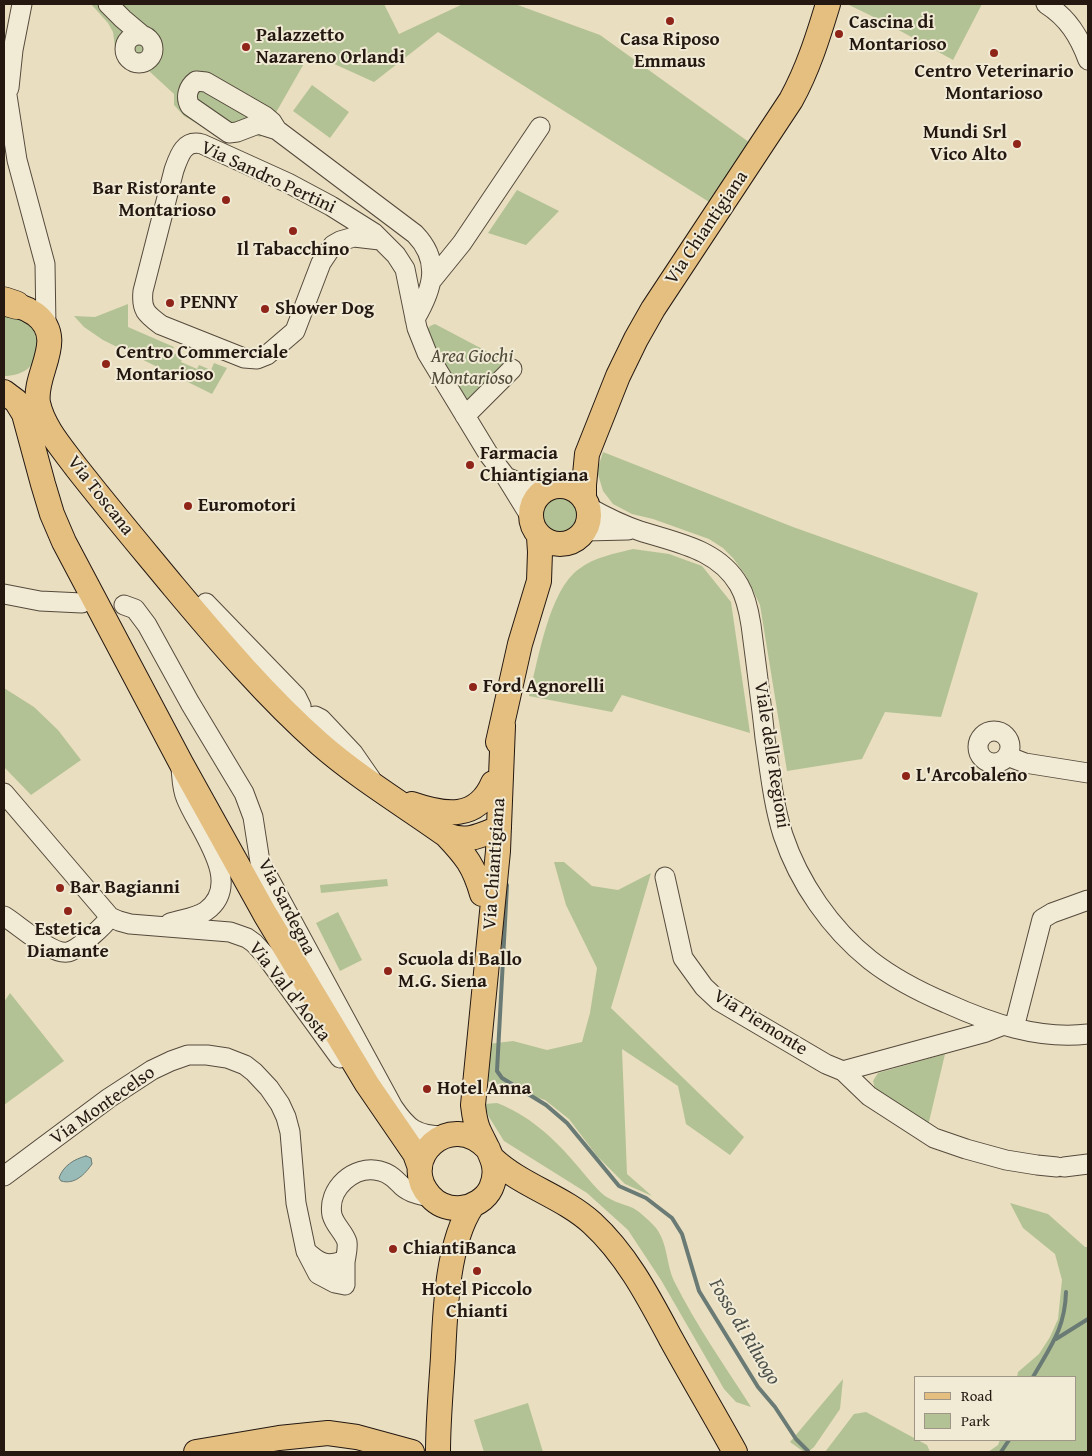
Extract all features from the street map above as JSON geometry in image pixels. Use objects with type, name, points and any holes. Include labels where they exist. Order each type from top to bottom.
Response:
[{"type":"main road","name":"Via Chiantigiana","points":[[450,1276],[445,1237],[433,1199],[423,1186],[420,1169],[425,1153],[432,1143],[447,1135],[460,1119],[463,1105],[467,1043],[482,894],[495,837],[493,783],[496,754],[511,680],[538,581],[543,533],[531,507],[535,498],[570,474],[586,454],[618,376],[645,323],[782,115],[799,85],[816,43],[828,4]]},
{"type":"main road","points":[[8,303],[28,309],[46,327]]},
{"type":"main road","name":"Via Toscana","points":[[46,327],[49,352],[38,396],[39,407],[46,424],[76,468],[197,615],[235,658],[298,723],[341,762],[446,835],[471,864],[482,894]]},
{"type":"main road","points":[[4,386],[15,386],[27,382],[38,374],[45,363]]},
{"type":"main road","points":[[4,392],[16,401],[24,414],[43,484],[61,535],[181,763],[265,914],[367,1084],[415,1154],[420,1169]]},
{"type":"main road","name":"Via Chiantigiana","points":[[585,531],[589,515],[584,485],[586,454]]},
{"type":"main road","points":[[549,489],[564,486],[572,488],[586,503]]},
{"type":"main road","points":[[543,533],[570,543],[585,531]]},
{"type":"main road","name":"Via Chiantigiana","points":[[438,1452],[444,1340],[450,1276],[460,1229],[494,1180],[496,1169],[491,1154],[476,1124],[473,1105],[503,726]]},
{"type":"main road","name":"Via Toscana","points":[[384,792],[433,811],[454,813],[475,807],[487,795],[493,783]]},
{"type":"main road","name":"Via Toscana","points":[[454,813],[477,823],[495,837]]},
{"type":"main road","name":"Via Toscana","points":[[446,835],[463,840],[495,837]]},
{"type":"main road","points":[[447,1135],[462,1134],[472,1136],[481,1141],[507,1171],[559,1199],[581,1214],[612,1244],[644,1290],[725,1447]]},
{"type":"main road","points":[[433,1199],[454,1208],[481,1198],[534,1187]]},
{"type":"main road","points":[[422,1452],[439,1427]]},
{"type":"main road","points":[[196,1452],[321,1433],[344,1435],[383,1448],[412,1452]]},
{"type":"street","points":[[4,40],[9,4]]},
{"type":"street","points":[[8,104],[13,50],[22,4]]},
{"type":"street","points":[[108,4],[135,37]]},
{"type":"street","points":[[1046,4],[1063,17],[1074,30],[1088,60]]},
{"type":"street","points":[[4,76],[17,160],[45,264],[46,327]]},
{"type":"street","points":[[277,130],[258,124],[234,132],[226,132],[190,106],[187,99],[188,92],[193,83],[202,81],[268,119],[277,130],[415,234],[427,254],[432,280],[427,298],[415,319]]},
{"type":"street","points":[[245,128],[250,119],[249,108]]},
{"type":"street","points":[[432,280],[457,249],[540,127]]},
{"type":"street","name":"Via Sandro Pertini","points":[[380,240],[361,237],[348,238],[330,248],[321,263],[295,331],[272,352],[256,360],[244,358],[161,325],[144,310],[142,302],[143,291],[174,170],[183,149],[194,142],[319,199],[371,230],[396,255],[403,266],[420,339],[427,353],[489,455],[543,533]]},
{"type":"street","points":[[8,303],[32,294],[45,277]]},
{"type":"street","points":[[465,416],[512,369]]},
{"type":"street","points":[[506,477],[549,489]]},
{"type":"street","name":"Viale delle Regioni","points":[[586,503],[610,518],[639,531],[684,544],[710,556],[724,566],[742,590],[751,626],[771,785],[779,821],[792,857],[806,885],[822,910],[854,946],[871,961],[894,976],[946,1003],[1009,1027],[1059,1035],[1088,1034]]},
{"type":"street","name":"Viale delle Regioni","points":[[585,531],[639,531]]},
{"type":"street","points":[[4,594],[40,601],[82,603]]},
{"type":"street","name":"Via Sardegna","points":[[124,606],[135,609],[147,625],[190,703],[244,793],[253,817],[258,855],[268,879],[393,1107],[412,1129],[423,1134],[447,1135]]},
{"type":"street","points":[[1007,756],[1025,763],[1088,773]]},
{"type":"street","name":"Via Val d'Aosta","points":[[165,925],[192,918],[208,909],[216,900],[222,883],[221,871],[216,858],[184,795],[181,763]]},
{"type":"street","points":[[4,793],[110,917],[99,930],[78,947],[65,952],[56,951],[46,946],[8,919]]},
{"type":"street","name":"Via Piemonte","points":[[665,877],[683,958],[704,987],[729,1007],[826,1064],[843,1071],[869,1096],[934,1138],[966,1149],[1028,1164],[1060,1167],[1088,1164]]},
{"type":"street","points":[[843,1071],[1009,1027],[1042,919],[1049,914],[1088,900]]},
{"type":"street","name":"Via Val d'Aosta","points":[[110,917],[119,922],[130,924],[165,925],[178,929],[230,932],[247,938],[254,943],[351,1073],[357,1079],[367,1084]]},
{"type":"street","name":"Via Montecelso","points":[[4,1176],[109,1098],[152,1070],[171,1061],[192,1055],[227,1058],[244,1065],[254,1072],[276,1098],[286,1117],[290,1132],[298,1217],[306,1252],[318,1274],[335,1283],[345,1285],[345,1260]]},
{"type":"street","points":[[306,1252],[321,1263],[329,1264],[345,1260],[347,1244],[335,1223],[332,1213],[333,1198],[338,1188],[351,1175],[373,1169],[385,1172],[407,1189],[433,1199]]},
{"type":"street","points":[[399,1182],[420,1169]]},
{"type":"green space","points":[[91,4],[384,4],[399,34],[463,4],[515,4],[600,35],[753,145],[714,205],[438,32],[374,82],[310,53],[266,130],[260,137],[252,133],[226,140],[184,116],[174,105],[174,94],[149,71],[128,67],[119,60],[116,55],[113,32],[108,23]]},
{"type":"green space","points":[[847,4],[982,4],[953,60]]},
{"type":"green space","points":[[312,85],[349,112],[330,138],[293,111]]},
{"type":"green space","points":[[517,190],[559,211],[526,245],[488,233]]},
{"type":"green space","points":[[128,304],[128,327],[174,347],[171,352],[183,357],[181,362],[197,369],[199,365],[211,370],[214,363],[227,368],[212,394],[103,340],[84,327],[74,316],[95,317]]},
{"type":"green space","points":[[4,314],[17,315],[32,326],[37,335],[37,354],[32,365],[22,372],[11,376],[4,376]]},
{"type":"green space","name":"Area Giochi Montarioso","points":[[435,324],[507,362],[468,401],[437,358],[427,330]]},
{"type":"green space","points":[[603,452],[793,527],[978,593],[941,717],[885,712],[862,759],[787,771],[760,605],[746,576],[723,548],[709,539],[653,519],[632,514],[613,504],[603,491],[597,471]]},
{"type":"green space","points":[[564,494],[576,500],[581,507],[581,525],[576,532],[569,537],[556,538],[548,535],[541,528],[538,512],[541,504],[548,497]]},
{"type":"green space","points":[[633,549],[669,554],[702,566],[731,602],[750,733],[622,695],[612,712],[529,696],[552,609],[569,579],[579,569],[591,562],[604,556]]},
{"type":"green space","points":[[4,688],[34,707],[58,730],[81,760],[31,795],[4,767]]},
{"type":"green space","points":[[554,862],[564,862],[592,886],[618,890],[651,873],[611,1008],[744,1137],[730,1155],[686,1124],[678,1086],[622,1049],[627,1174],[652,1196],[625,1184],[597,1156],[569,1119],[545,1100],[484,1080],[488,1044],[513,1041],[547,1050],[582,1042],[590,1013],[597,968],[566,905]]},
{"type":"green space","points":[[387,879],[388,886],[321,893],[320,885]]},
{"type":"green space","points":[[338,912],[362,960],[340,971],[316,923]]},
{"type":"green space","points":[[10,993],[64,1061],[4,1105],[4,1002]]},
{"type":"green space","points":[[945,1054],[928,1126],[875,1089],[873,1081],[878,1073]]},
{"type":"green space","points":[[497,1103],[529,1120],[566,1153],[605,1196],[633,1208],[656,1228],[663,1240],[674,1281],[701,1329],[751,1407],[736,1402],[724,1389],[661,1280],[628,1230],[587,1193],[504,1141],[489,1117],[484,1104]]},
{"type":"green space","points":[[1010,1203],[1048,1214],[1085,1247],[1088,1247],[1088,1452],[988,1452],[998,1445],[1000,1441],[1077,1441],[1077,1376],[1017,1376],[1018,1372],[1039,1354],[1050,1337],[1058,1319],[1062,1280],[1055,1254],[1023,1228]]},
{"type":"green space","points":[[843,1379],[840,1409],[814,1447],[808,1452],[804,1452],[790,1442]]},
{"type":"green space","points":[[528,1403],[543,1452],[484,1452],[474,1420]]},
{"type":"green space","points":[[866,1412],[914,1438],[914,1441],[920,1441],[927,1445],[930,1452],[825,1452],[854,1414]]},
{"type":"water","points":[[86,1156],[91,1158],[92,1164],[83,1175],[75,1180],[61,1181],[59,1178],[66,1167],[73,1161]]},
{"type":"waterway","name":"Fosso di Riluogo","points":[[507,885],[497,1071],[502,1078],[546,1105],[567,1123],[619,1186],[646,1198],[672,1218],[682,1234],[699,1291],[758,1387],[775,1407],[796,1439],[808,1451]]},
{"type":"waterway","points":[[1034,1376],[1051,1347],[1060,1327],[1066,1292]]},
{"type":"waterway","points":[[1056,1339],[1088,1319]]},
{"type":"waterway","points":[[1001,1452],[1008,1441]]},
{"type":"place","name":"Casa Riposo Emmaus","points":[[670,21]]},
{"type":"place","name":"Cascina di Montarioso","points":[[839,34]]},
{"type":"place","name":"Palazzetto Nazareno Orlandi","points":[[246,47]]},
{"type":"place","name":"Centro Veterinario Montarioso","points":[[994,53]]},
{"type":"place","name":"Mundi Srl Vico Alto","points":[[1017,144]]},
{"type":"place","name":"Bar Ristorante Montarioso","points":[[226,200]]},
{"type":"place","name":"Il Tabacchino","points":[[293,231]]},
{"type":"place","name":"PENNY","points":[[170,303]]},
{"type":"place","name":"Shower Dog","points":[[265,309]]},
{"type":"place","name":"Centro Commerciale Montarioso","points":[[106,364]]},
{"type":"place","name":"Farmacia Chiantigiana","points":[[470,465]]},
{"type":"place","name":"Euromotori","points":[[188,506]]},
{"type":"place","name":"Ford Agnorelli","points":[[473,687]]},
{"type":"place","name":"L'Arcobaleno","points":[[906,776]]},
{"type":"place","name":"Bar Bagianni","points":[[60,888]]},
{"type":"place","name":"Estetica Diamante","points":[[68,911]]},
{"type":"place","name":"Scuola di Ballo M.G. Siena","points":[[388,971]]},
{"type":"place","name":"Hotel Anna","points":[[427,1089]]},
{"type":"place","name":"ChiantiBanca","points":[[393,1249]]},
{"type":"place","name":"Hotel Piccolo Chianti","points":[[477,1271]]}]
